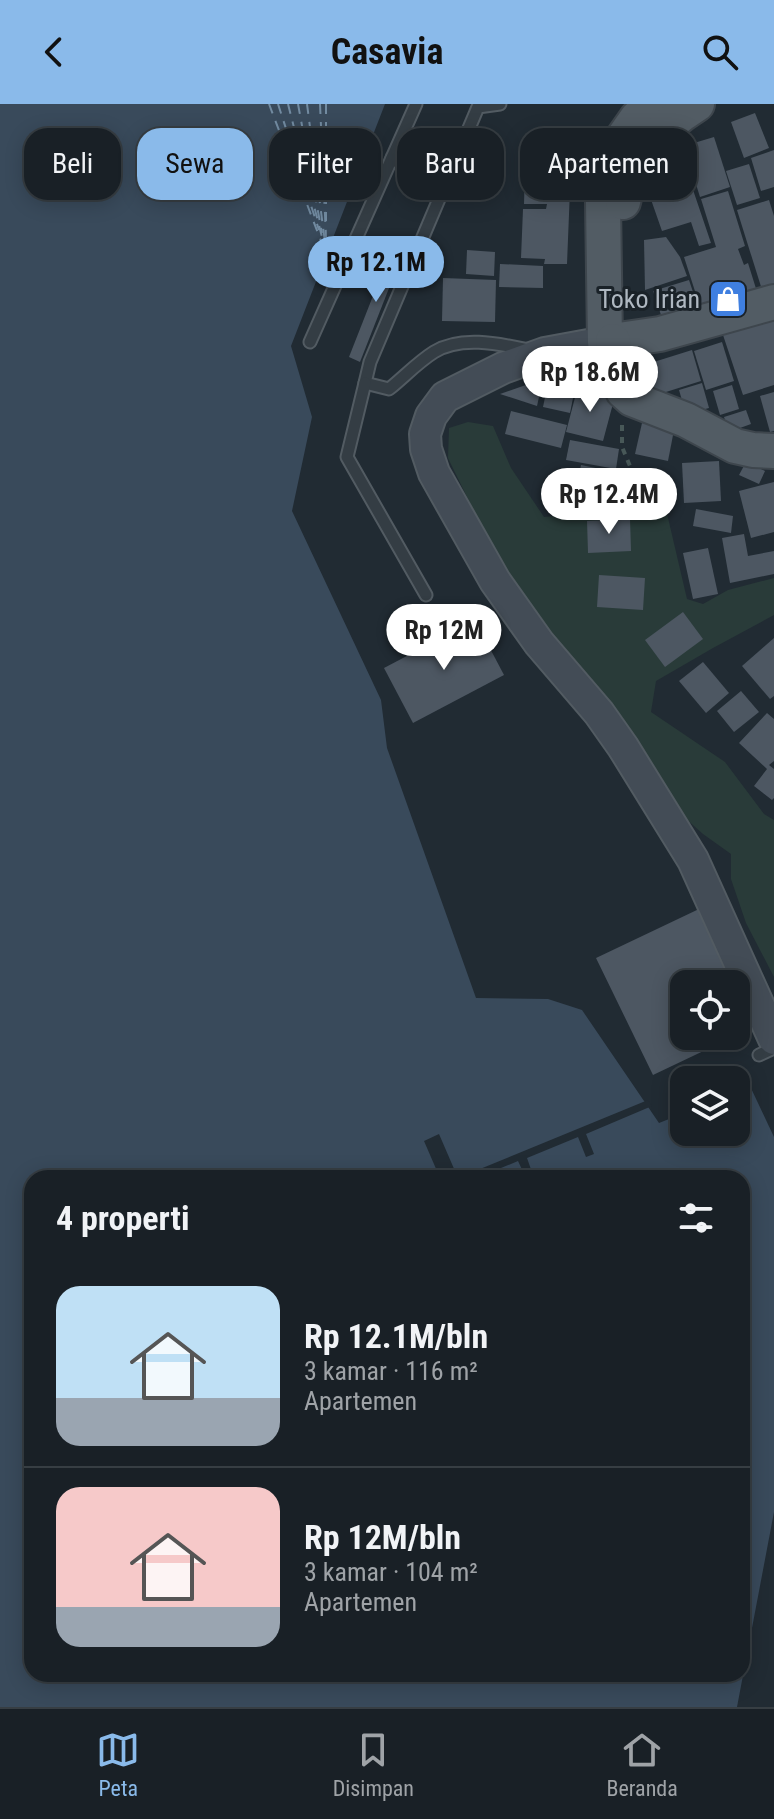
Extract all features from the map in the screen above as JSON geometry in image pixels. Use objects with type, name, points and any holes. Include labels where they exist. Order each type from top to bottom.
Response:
[{"type":"main road","points":[[654,104],[637,118],[618,145],[608,171],[603,202],[614,347],[621,388],[632,399],[686,420],[735,446],[774,451]]},
{"type":"main road","points":[[614,347],[623,201],[628,179],[648,146],[697,104]]},
{"type":"main road","points":[[766,1047],[718,914],[685,848],[599,713],[539,643],[495,581],[441,486],[430,462],[425,434],[431,416],[445,397],[503,368],[545,353],[614,347],[774,302]]},
{"type":"lane","points":[[310,342],[416,104]]},
{"type":"lane","points":[[469,128],[478,107],[500,104]]},
{"type":"lane","points":[[392,158],[397,162]]},
{"type":"lane","points":[[426,595],[347,457],[370,362],[439,200]]},
{"type":"lane","points":[[326,254],[338,281]]},
{"type":"lane","points":[[365,383],[389,389],[434,352],[450,344],[485,342],[545,353]]},
{"type":"lane","points":[[766,1047],[774,1048]]},
{"type":"shaded area","points":[[468,422],[493,426],[511,468],[544,517],[665,505],[687,599],[703,604],[728,590],[774,578],[774,615],[656,681],[651,712],[725,762],[764,814],[774,820],[774,977],[746,923],[731,879],[731,854],[674,808],[506,577],[448,458],[449,428]]},
{"type":"water","points":[[0,104],[385,104],[376,128],[269,128],[269,200],[348,200],[291,346],[312,417],[292,511],[381,700],[387,748],[476,998],[548,999],[582,1010],[659,1123],[670,1119],[670,1146],[750,1146],[750,1086],[774,1137],[774,1512],[750,1638],[750,1170],[24,1170],[24,1682],[742,1682],[737,1707],[0,1707]]},
{"type":"pier","points":[[648,1100],[652,1106],[586,1134],[594,1154],[586,1157],[578,1137],[527,1158],[531,1170],[522,1170],[518,1161],[496,1170],[477,1170]]},
{"type":"pier","points":[[439,1134],[455,1170],[437,1170],[424,1141]]},
{"type":"building","points":[[755,113],[769,148],[744,158],[731,122]]},
{"type":"building","points":[[714,137],[730,187],[700,197],[697,187],[697,142]]},
{"type":"building","points":[[774,150],[774,187],[761,191],[751,158]]},
{"type":"building","points":[[749,164],[760,198],[737,205],[726,171]]},
{"type":"building","points":[[728,191],[745,246],[738,249],[744,265],[748,263],[758,295],[702,313],[684,257],[716,247],[701,199]]},
{"type":"building","points":[[524,200],[570,200],[567,264],[544,264],[545,259],[521,258],[523,209],[546,209],[547,204],[524,204]]},
{"type":"building","points":[[651,200],[696,200],[711,243],[699,246],[691,222],[662,231]]},
{"type":"building","points":[[769,200],[774,216],[774,290],[763,293],[737,210]]},
{"type":"building","points":[[666,237],[680,257],[687,276],[645,290],[644,240]]},
{"type":"building","points":[[393,245],[404,250],[360,362],[349,357]]},
{"type":"building","points":[[467,250],[495,252],[494,276],[466,274]]},
{"type":"building","points":[[500,264],[543,266],[543,288],[499,287]]},
{"type":"building","points":[[443,278],[496,280],[495,322],[442,321]]},
{"type":"building","points":[[689,280],[700,313],[664,324],[653,291]]},
{"type":"building","points":[[774,315],[774,385],[743,395],[722,332]]},
{"type":"building","points":[[722,342],[734,381],[706,390],[694,351]]},
{"type":"building","points":[[692,350],[701,381],[650,397],[641,366]]},
{"type":"building","points":[[549,378],[576,383],[570,413],[543,407]]},
{"type":"building","points":[[543,379],[537,406],[500,394]]},
{"type":"building","points":[[702,383],[709,408],[686,414],[679,390]]},
{"type":"building","points":[[732,385],[739,409],[720,415],[713,391]]},
{"type":"building","points":[[578,386],[615,396],[603,441],[566,432]]},
{"type":"building","points":[[774,392],[774,431],[770,432],[760,396]]},
{"type":"building","points":[[746,410],[751,424],[729,432],[724,417]]},
{"type":"building","points":[[511,411],[567,425],[561,448],[505,434]]},
{"type":"building","points":[[642,423],[674,430],[668,461],[635,454]]},
{"type":"building","points":[[570,440],[619,449],[616,469],[566,460]]},
{"type":"building","points":[[719,461],[721,501],[684,503],[682,463]]},
{"type":"building","points":[[746,462],[765,471],[759,484],[739,475]]},
{"type":"building","points":[[581,465],[630,475],[624,506],[575,497]]},
{"type":"building","points":[[774,482],[774,532],[751,538],[739,491]]},
{"type":"building","points":[[696,509],[733,516],[731,533],[693,526]]},
{"type":"building","points":[[630,519],[631,551],[588,553],[587,521]]},
{"type":"building","points":[[744,534],[748,556],[774,551],[774,574],[730,583],[722,538]]},
{"type":"building","points":[[708,548],[718,594],[693,599],[683,553]]},
{"type":"building","points":[[599,575],[645,578],[643,610],[597,607]]},
{"type":"building","points":[[683,612],[703,639],[665,667],[645,640]]},
{"type":"building","points":[[475,620],[504,675],[413,723],[384,668]]},
{"type":"building","points":[[774,638],[774,696],[770,699],[742,666]]},
{"type":"building","points":[[703,662],[729,693],[706,713],[679,681]]},
{"type":"building","points":[[741,691],[759,712],[734,732],[717,711]]},
{"type":"building","points":[[767,713],[774,719],[774,761],[769,765],[774,769],[772,800],[754,786],[767,769],[739,743]]},
{"type":"building","points":[[699,909],[729,970],[670,970],[670,1050],[706,1050],[653,1075],[596,958]]},
{"type":"building","points":[[750,1013],[756,1026],[750,1029]]},
{"type":"ferry route","points":[[269,104],[324,249]]},
{"type":"ferry route","points":[[278,104],[319,230]]},
{"type":"ferry route","points":[[288,104],[323,241]]},
{"type":"ferry route","points":[[298,104],[322,233]]},
{"type":"ferry route","points":[[307,104],[326,250]]},
{"type":"ferry route","points":[[320,104],[326,237]]},
{"type":"ferry route","points":[[326,104],[326,221]]},
{"type":"place","name":"Toko Irian","points":[[728,299]]}]
